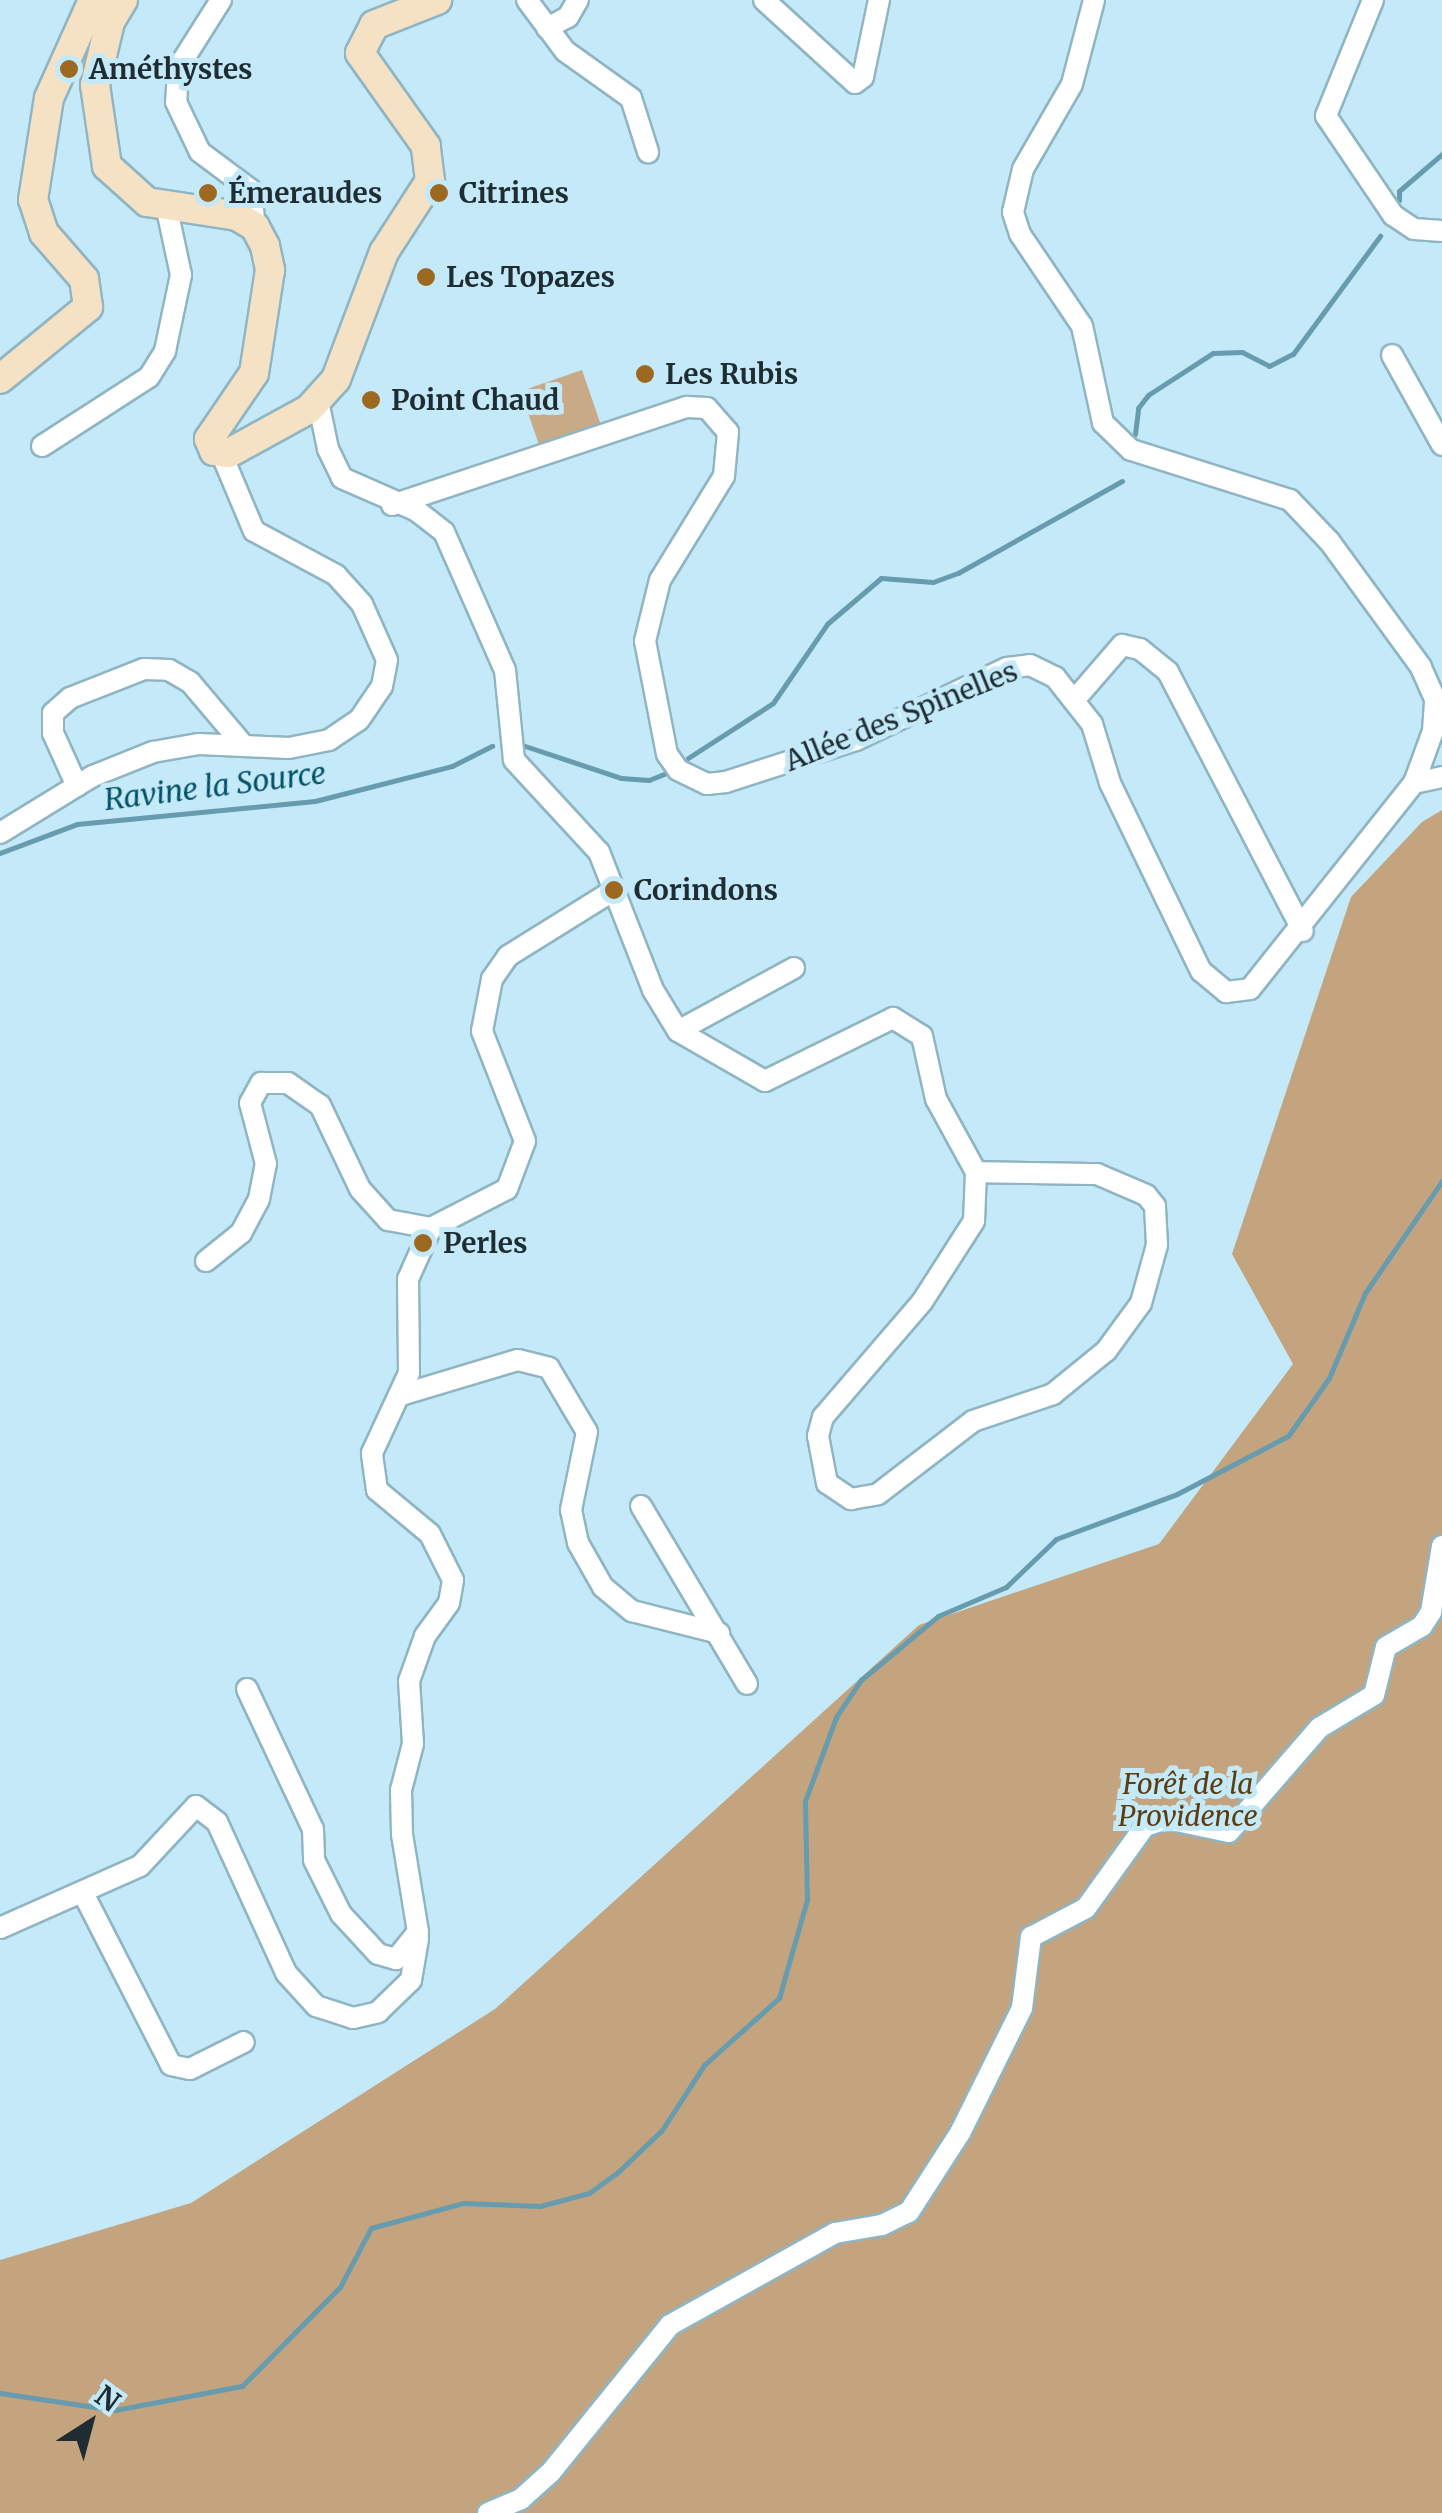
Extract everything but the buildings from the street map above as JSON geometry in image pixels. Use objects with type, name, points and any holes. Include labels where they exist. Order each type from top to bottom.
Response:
[{"type":"main road","points":[[123,0],[110,22],[95,85],[102,149],[131,194],[166,205],[218,211],[255,227],[270,270],[260,347],[244,395],[212,426],[210,446],[221,452],[242,449],[318,401],[344,362],[384,252],[433,170],[426,146],[363,62],[360,42],[374,25],[436,0]]},
{"type":"main road","points":[[0,379],[88,306],[84,279],[44,233],[33,200],[49,98],[91,1]]},
{"type":"street","points":[[221,0],[178,68],[176,102],[200,152],[251,190],[255,227]]},
{"type":"street","points":[[527,0],[572,58],[632,98],[648,152]]},
{"type":"street","points":[[548,28],[568,17],[578,0]]},
{"type":"street","points":[[764,0],[854,83],[863,77],[879,0]]},
{"type":"street","points":[[1094,0],[1072,84],[1014,190],[1020,234],[1082,326],[1094,404],[1116,438],[1151,458],[1290,500],[1421,667],[1436,715],[1414,783],[1303,931],[1250,989],[1226,992],[1212,984],[1110,784],[1077,697],[1122,645],[1140,650],[1168,672],[1303,931]]},
{"type":"street","points":[[1372,0],[1326,116],[1393,215],[1414,228],[1442,231]]},
{"type":"street","points":[[42,446],[149,377],[165,351],[181,275],[166,205]]},
{"type":"street","points":[[1392,355],[1442,445]]},
{"type":"street","points":[[318,401],[328,449],[342,478],[392,504],[418,512],[444,532],[505,670],[514,760],[586,832],[614,890],[653,990],[678,1031],[766,1081],[884,1022],[904,1020],[922,1036],[936,1099],[976,1172],[974,1221],[955,1257],[823,1417],[818,1436],[827,1483],[852,1499],[878,1494],[974,1422],[1053,1394],[1106,1351],[1141,1303],[1156,1245],[1154,1206],[1146,1195],[1097,1174],[976,1172]]},
{"type":"street","name":"Allée des Spinelles","points":[[392,504],[687,407],[716,414],[730,441],[724,476],[660,580],[644,641],[667,754],[678,770],[707,784],[856,740],[1007,668],[1030,665],[1077,697]]},
{"type":"street","points":[[0,832],[77,786],[153,752],[310,746],[346,731],[388,669],[369,620],[346,584],[266,542],[244,518],[221,452]]},
{"type":"street","points":[[77,786],[53,733],[53,713],[70,698],[144,669],[169,670],[190,682],[244,746]]},
{"type":"street","points":[[1414,783],[1442,778]]},
{"type":"street","points":[[206,1261],[241,1233],[259,1199],[266,1164],[250,1103],[262,1082],[274,1080],[320,1105],[372,1205],[388,1220],[431,1228],[507,1189],[524,1158],[520,1124],[482,1031],[492,979],[508,956],[614,890]]},
{"type":"street","points":[[678,1031],[794,968]]},
{"type":"street","points":[[0,1928],[140,1866],[196,1806],[217,1822],[286,1973],[329,2014],[353,2018],[397,1998],[411,1980],[418,1932],[402,1834],[401,1790],[413,1744],[410,1681],[425,1636],[449,1603],[453,1580],[430,1534],[376,1490],[372,1453],[402,1394],[412,1337],[408,1279],[431,1228]]},
{"type":"street","points":[[402,1394],[518,1360],[548,1368],[582,1416],[586,1453],[571,1510],[578,1543],[603,1587],[632,1611],[719,1633]]},
{"type":"street","points":[[641,1506],[747,1684]]},
{"type":"street","points":[[488,2513],[521,2499],[551,2472],[670,2325],[835,2233],[882,2226],[909,2212],[960,2132],[1022,2008],[1031,1937],[1086,1908],[1145,1826],[1166,1819],[1229,1832],[1319,1728],[1374,1696],[1386,1648],[1422,1626],[1431,1612],[1442,1546]]},
{"type":"street","points":[[248,1689],[312,1830],[314,1860],[341,1914],[387,1958],[410,1950],[418,1932]]},
{"type":"street","points":[[83,1893],[171,2066],[190,2068],[244,2042]]},
{"type":"shaded area","points":[[582,370],[602,429],[541,450],[521,391]]},
{"type":"green space","name":"Forêt de la Providence","points":[[1442,810],[1442,2513],[0,2513],[0,2260],[191,2203],[495,2009],[919,1625],[1159,1544],[1293,1364],[1232,1254],[1351,897],[1422,822]]},
{"type":"waterway","name":"Ravine la Source","points":[[1399,200],[1399,191],[1442,154]]},
{"type":"waterway","name":"Ravine la Source","points":[[1135,434],[1138,408],[1148,395],[1213,353],[1242,352],[1269,366],[1293,354],[1380,236]]},
{"type":"waterway","name":"Ravine la Source","points":[[688,758],[773,703],[827,624],[881,578],[933,582],[958,573],[1122,481]]},
{"type":"waterway","name":"Ravine la Source","points":[[516,743],[621,778],[649,780],[666,773]]},
{"type":"waterway","name":"Ravine la Source","points":[[0,853],[77,824],[315,801],[452,766],[492,746]]},
{"type":"waterway","points":[[0,2393],[115,2410],[242,2386],[340,2287],[371,2228],[463,2203],[540,2206],[589,2193],[617,2173],[662,2130],[704,2065],[779,1998],[807,1900],[805,1801],[836,1717],[861,1680],[938,1616],[1006,1587],[1056,1539],[1177,1494],[1288,1436],[1329,1378],[1365,1293],[1442,1181]]},
{"type":"place","name":"Améthystes","points":[[69,69]]},
{"type":"place","name":"Émeraudes","points":[[208,193]]},
{"type":"place","name":"Citrines","points":[[439,193]]},
{"type":"place","name":"Les Topazes","points":[[426,277]]},
{"type":"place","name":"Les Rubis","points":[[645,374]]},
{"type":"place","name":"Point Chaud","points":[[371,400]]},
{"type":"place","name":"Corindons","points":[[614,890]]},
{"type":"place","name":"Perles","points":[[423,1243]]}]
